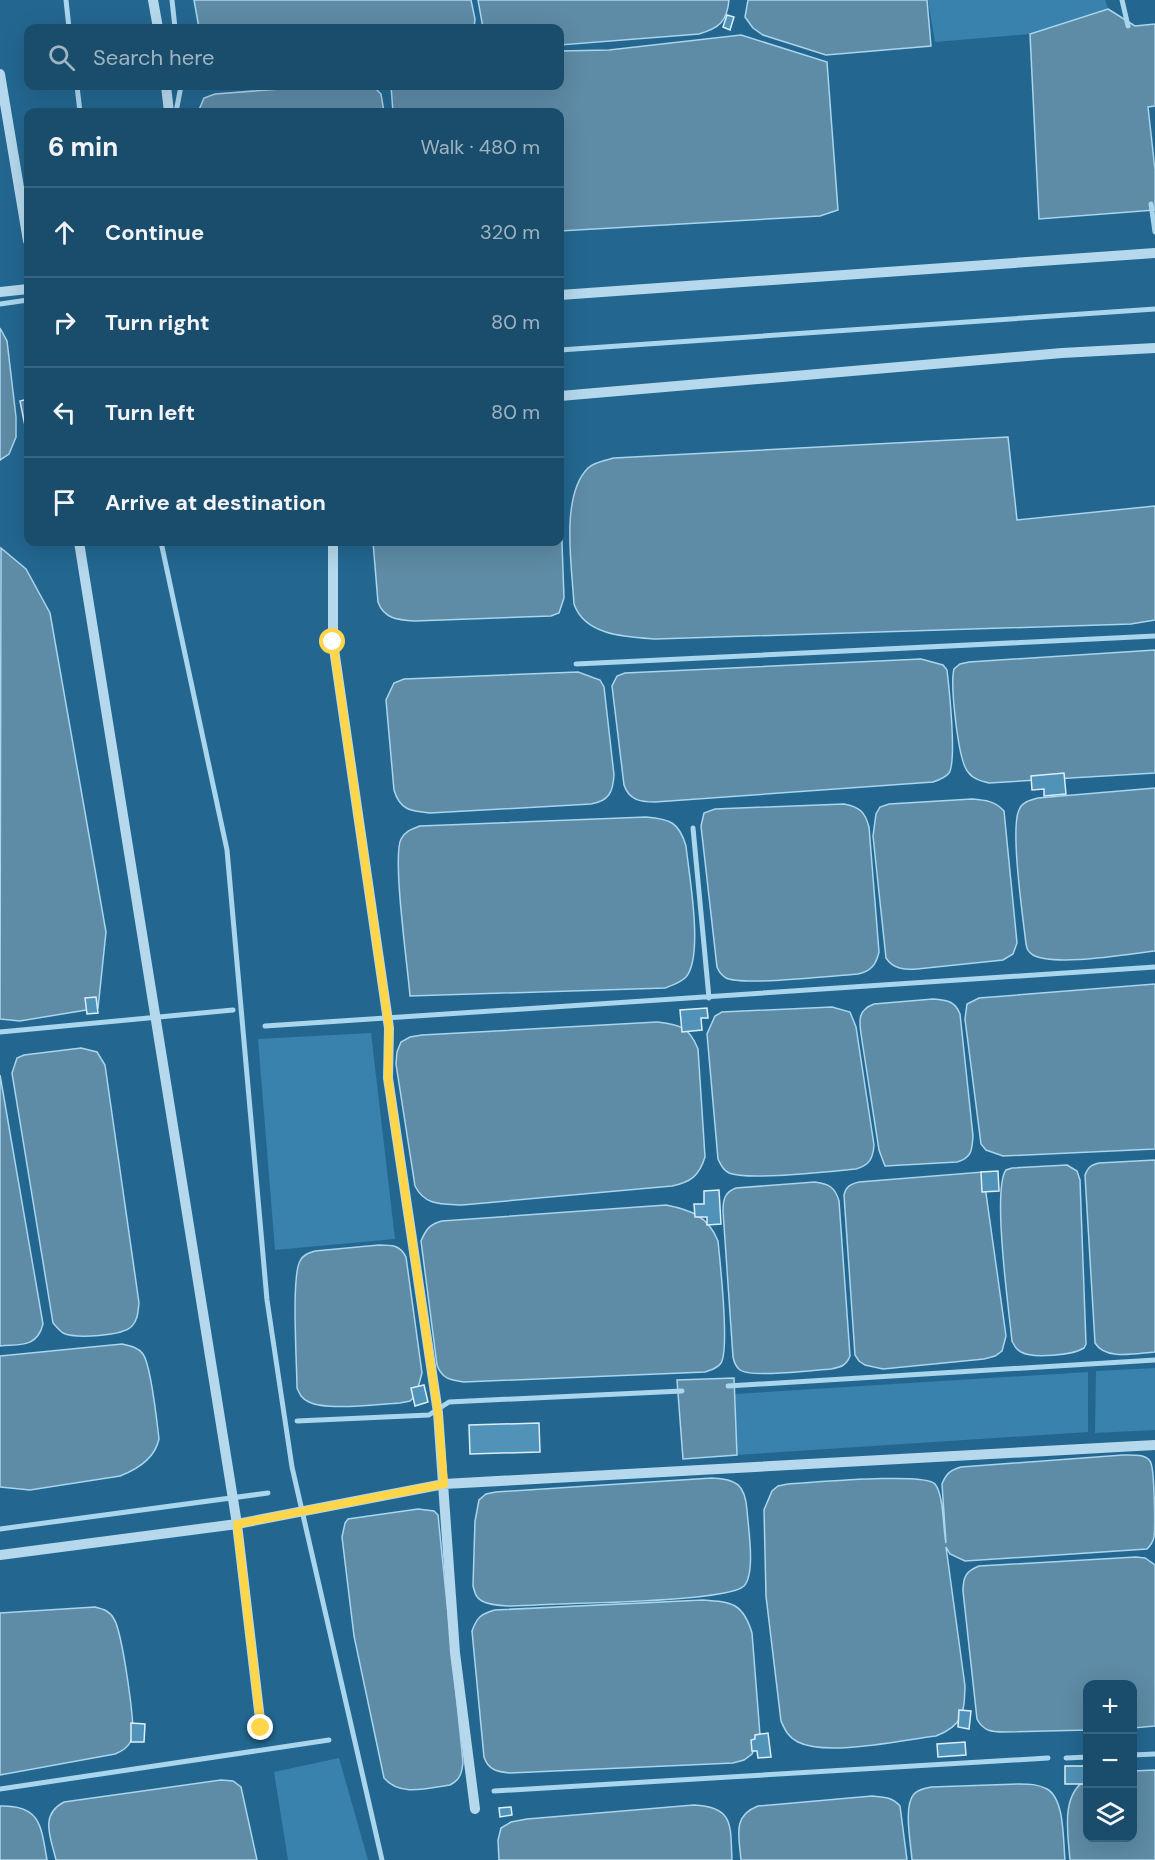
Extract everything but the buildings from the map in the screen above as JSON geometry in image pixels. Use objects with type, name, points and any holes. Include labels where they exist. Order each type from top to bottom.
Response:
[{"type":"lane","points":[[153,0],[157,24]]},
{"type":"lane","points":[[0,74],[24,217]]},
{"type":"lane","points":[[166,90],[169,108]]},
{"type":"lane","points":[[564,295],[1155,254]]},
{"type":"lane","points":[[0,292],[24,289]]},
{"type":"lane","points":[[564,396],[1062,353],[1155,348]]},
{"type":"lane","points":[[80,546],[237,1524],[261,1728]]},
{"type":"lane","points":[[333,546],[333,642],[389,1028],[388,1078],[438,1413],[455,1653],[475,1809]]},
{"type":"lane","points":[[0,1554],[237,1524],[444,1484],[1155,1445]]},
{"type":"shaded area","points":[[194,0],[471,0],[475,19],[474,24],[198,24]]},
{"type":"shaded area","points":[[478,0],[729,0],[721,23],[699,34],[564,45],[564,24],[482,24]]},
{"type":"shaded area","points":[[748,0],[927,0],[931,46],[826,55],[763,35],[753,28],[745,17]]},
{"type":"shaded area","points":[[928,0],[1105,0],[1108,9],[1030,34],[935,42]]},
{"type":"shaded area","points":[[1108,9],[1135,26],[1155,24],[1155,106],[1148,107],[1155,170],[1155,210],[1039,219],[1030,34]]},
{"type":"shaded area","points":[[741,35],[827,62],[838,210],[820,216],[564,231],[564,108],[393,108],[391,90],[564,90],[564,51],[609,50]]},
{"type":"shaded area","points":[[268,90],[377,90],[381,94],[383,108],[200,108],[204,98],[215,94]]},
{"type":"shaded area","points":[[0,328],[7,341],[16,417],[16,437],[9,454],[0,460]]},
{"type":"shaded area","points":[[1008,437],[1017,520],[1155,506],[1155,620],[1131,624],[656,639],[608,633],[597,629],[579,615],[574,604],[570,552],[571,514],[579,480],[588,468],[597,463],[614,458]]},
{"type":"shaded area","points":[[373,546],[562,546],[564,598],[559,613],[551,616],[415,621],[392,618],[384,612],[378,602]]},
{"type":"shaded area","points":[[1,548],[26,569],[50,613],[106,932],[98,1008],[20,1021],[0,1019]]},
{"type":"shaded area","points":[[1155,650],[1155,773],[989,783],[975,778],[968,772],[958,739],[954,705],[954,669],[960,664]]},
{"type":"shaded area","points":[[921,659],[943,665],[947,670],[952,723],[952,754],[949,773],[940,780],[655,802],[636,799],[626,790],[612,686],[617,676],[625,673]]},
{"type":"shaded area","points":[[578,672],[600,680],[604,687],[614,775],[611,791],[602,801],[591,804],[430,813],[411,810],[399,802],[394,790],[386,700],[394,683],[404,679]]},
{"type":"shaded area","points":[[1155,788],[1155,951],[1074,960],[1043,958],[1031,954],[1026,944],[1018,874],[1016,835],[1020,807],[1038,798]]},
{"type":"shaded area","points":[[972,799],[990,802],[1004,811],[1017,943],[1013,954],[1003,960],[917,969],[896,967],[886,958],[873,836],[876,814],[880,807],[889,804]]},
{"type":"shaded area","points":[[844,804],[861,811],[869,827],[879,952],[874,964],[870,969],[858,974],[829,977],[750,981],[724,977],[717,967],[701,826],[704,813],[715,809]]},
{"type":"shaded area","points":[[646,817],[672,823],[677,827],[686,846],[695,934],[691,967],[684,979],[665,988],[410,996],[398,867],[401,839],[407,832],[420,826]]},
{"type":"shaded area","points":[[1155,984],[1155,1149],[1003,1156],[986,1150],[981,1144],[965,1019],[967,1004],[979,998]]},
{"type":"shaded area","points":[[933,999],[950,1002],[956,1006],[960,1014],[973,1136],[971,1149],[966,1158],[957,1162],[885,1166],[879,1150],[861,1034],[862,1012],[874,1004]]},
{"type":"shaded area","points":[[832,1007],[850,1012],[856,1027],[874,1145],[870,1160],[856,1169],[810,1173],[753,1176],[727,1172],[718,1159],[707,1034],[715,1016],[722,1012]]},
{"type":"shaded area","points":[[657,1022],[683,1028],[695,1041],[698,1049],[705,1157],[700,1169],[693,1177],[672,1186],[462,1205],[435,1203],[419,1193],[415,1186],[396,1064],[401,1042],[410,1037],[422,1035]]},
{"type":"shaded area","points":[[371,1033],[395,1239],[275,1250],[258,1039]]},
{"type":"shaded area","points":[[81,1048],[97,1052],[105,1065],[139,1303],[132,1326],[119,1332],[88,1336],[63,1333],[53,1323],[12,1073],[17,1058],[24,1055]]},
{"type":"shaded area","points":[[0,1075],[43,1324],[37,1337],[32,1341],[0,1346]]},
{"type":"shaded area","points":[[1155,1160],[1155,1352],[1114,1354],[1100,1349],[1095,1343],[1085,1175],[1090,1167],[1099,1163]]},
{"type":"shaded area","points":[[1067,1165],[1077,1171],[1080,1180],[1086,1344],[1084,1348],[1062,1354],[1043,1356],[1027,1354],[1018,1350],[1012,1341],[1001,1225],[1002,1182],[1006,1170],[1012,1168]]},
{"type":"shaded area","points":[[983,1172],[1006,1336],[1002,1351],[984,1359],[883,1369],[865,1365],[855,1355],[844,1195],[846,1189],[859,1182]]},
{"type":"shaded area","points":[[815,1182],[831,1187],[836,1192],[839,1201],[850,1356],[843,1366],[831,1369],[769,1373],[740,1370],[733,1357],[723,1211],[725,1196],[736,1188]]},
{"type":"shaded area","points":[[666,1205],[691,1212],[704,1220],[718,1241],[725,1341],[724,1355],[718,1367],[705,1372],[464,1382],[451,1379],[441,1373],[437,1365],[421,1241],[431,1225],[442,1221]]},
{"type":"shaded area","points":[[379,1245],[395,1246],[406,1257],[422,1373],[416,1395],[410,1401],[400,1403],[340,1407],[309,1402],[297,1388],[295,1302],[297,1270],[300,1261],[306,1254],[315,1251]]},
{"type":"shaded area","points":[[122,1344],[134,1347],[141,1352],[149,1370],[159,1439],[150,1457],[133,1470],[120,1476],[30,1490],[0,1487],[0,1356]]},
{"type":"shaded area","points":[[1155,1368],[1155,1430],[1095,1433],[1096,1371]]},
{"type":"shaded area","points":[[1088,1372],[1088,1432],[737,1455],[735,1394]]},
{"type":"shaded area","points":[[734,1378],[737,1455],[683,1459],[677,1380]]},
{"type":"shaded area","points":[[1123,1455],[1145,1457],[1152,1466],[1154,1537],[1147,1549],[965,1561],[950,1554],[946,1547],[965,1686],[963,1711],[952,1727],[936,1736],[845,1748],[811,1746],[789,1736],[781,1721],[766,1596],[764,1510],[772,1491],[778,1486],[788,1484],[818,1482],[890,1478],[927,1481],[935,1484],[938,1489],[946,1543],[942,1484],[951,1471],[961,1467]]},
{"type":"shaded area","points":[[712,1478],[733,1482],[744,1494],[750,1538],[750,1571],[744,1586],[733,1591],[686,1598],[519,1606],[489,1604],[480,1600],[476,1595],[473,1586],[475,1521],[479,1500],[486,1494]]},
{"type":"shaded area","points":[[418,1509],[434,1511],[438,1515],[463,1762],[460,1776],[450,1785],[415,1790],[398,1788],[384,1778],[354,1636],[342,1537],[348,1519]]},
{"type":"shaded area","points":[[1136,1557],[1145,1558],[1155,1565],[1155,1726],[1137,1728],[1137,1680],[1083,1680],[1083,1730],[1000,1732],[988,1730],[982,1726],[977,1719],[963,1591],[968,1572],[979,1566]]},
{"type":"shaded area","points":[[703,1600],[729,1603],[735,1606],[745,1615],[752,1633],[760,1735],[752,1754],[744,1760],[733,1763],[510,1773],[498,1771],[488,1765],[484,1757],[472,1631],[480,1617],[495,1610]]},
{"type":"shaded area","points":[[95,1607],[110,1614],[117,1627],[130,1699],[132,1739],[125,1749],[115,1754],[0,1775],[0,1613]]},
{"type":"shaded area","points":[[339,1758],[368,1860],[288,1860],[274,1772]]},
{"type":"shaded area","points":[[1155,1770],[1155,1860],[1070,1860],[1067,1827],[1069,1805],[1078,1786],[1083,1782],[1083,1842],[1137,1842],[1137,1771]]},
{"type":"shaded area","points":[[221,1780],[233,1781],[241,1787],[257,1860],[56,1860],[49,1820],[56,1807],[64,1802]]},
{"type":"shaded area","points":[[1019,1784],[1040,1786],[1053,1794],[1062,1821],[1065,1860],[912,1860],[908,1816],[911,1800],[916,1792],[932,1787]]},
{"type":"shaded area","points":[[872,1796],[891,1799],[900,1806],[907,1860],[741,1860],[739,1828],[741,1821],[744,1815],[758,1806]]},
{"type":"shaded area","points":[[694,1805],[717,1810],[724,1814],[730,1828],[732,1860],[499,1860],[498,1840],[501,1828],[511,1822]]},
{"type":"shaded area","points":[[0,1806],[24,1809],[37,1820],[47,1860],[0,1860]]},
{"type":"waterway","points":[[66,0],[69,24]]},
{"type":"waterway","points":[[172,0],[175,24]]},
{"type":"waterway","points":[[1122,0],[1128,26]]},
{"type":"waterway","points":[[77,90],[80,108]]},
{"type":"waterway","points":[[177,108],[180,90]]},
{"type":"waterway","points":[[1151,204],[1155,232]]},
{"type":"waterway","points":[[0,304],[24,301]]},
{"type":"waterway","points":[[564,350],[1155,309]]},
{"type":"waterway","points":[[162,546],[227,850],[267,1300],[292,1467],[382,1860]]},
{"type":"waterway","points":[[576,664],[1155,636]]},
{"type":"waterway","points":[[693,828],[709,998]]},
{"type":"waterway","points":[[265,1026],[1155,967]]},
{"type":"waterway","points":[[0,1032],[233,1010]]},
{"type":"waterway","points":[[728,1386],[1155,1360]]},
{"type":"waterway","points":[[297,1421],[429,1415],[449,1402],[682,1391]]},
{"type":"waterway","points":[[0,1529],[268,1493]]},
{"type":"waterway","points":[[0,1789],[329,1740]]},
{"type":"waterway","points":[[1137,1755],[1155,1754]]},
{"type":"waterway","points":[[1066,1758],[1083,1757]]},
{"type":"waterway","points":[[494,1791],[1048,1758]]},
{"type":"route","points":[[261,1728],[237,1524],[444,1484],[438,1413],[388,1078],[389,1028],[333,642]]}]
